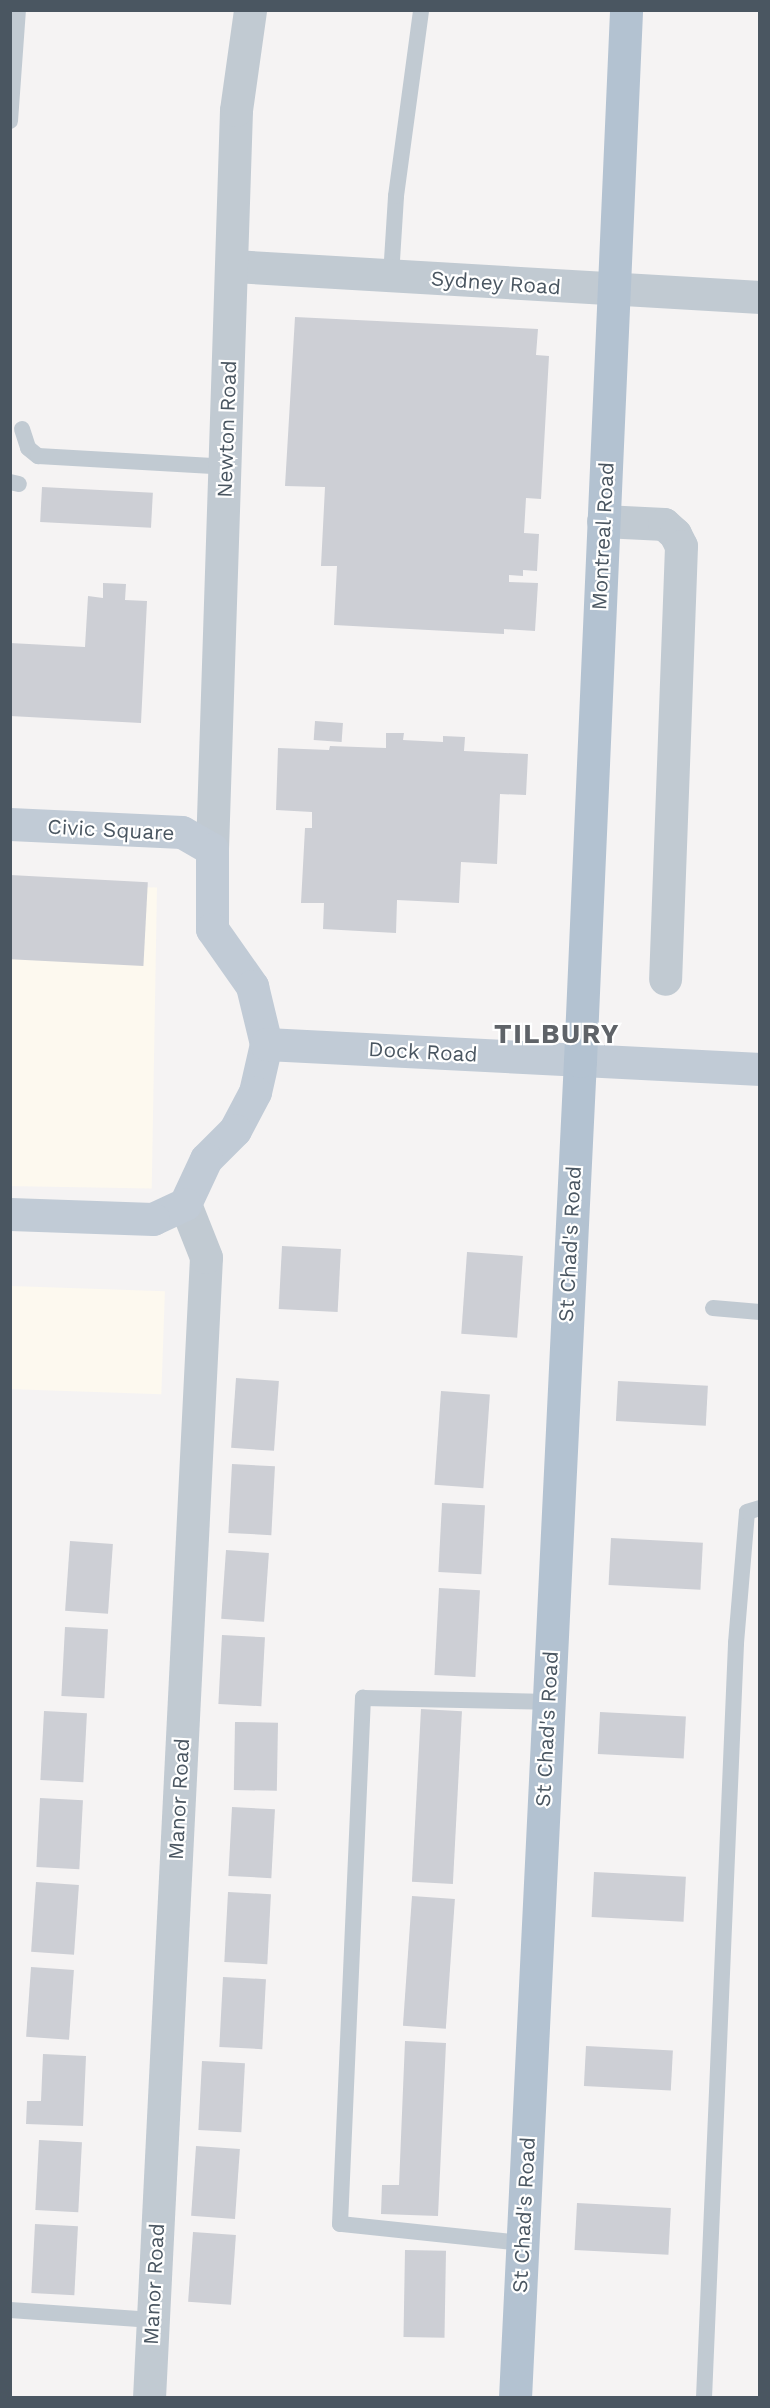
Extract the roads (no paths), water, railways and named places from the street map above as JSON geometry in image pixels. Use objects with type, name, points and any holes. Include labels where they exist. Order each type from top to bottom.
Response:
[{"type":"main road","name":"Montreal Road","points":[[580,1061],[626,10]]},
{"type":"main road","name":"St Chad's Road","points":[[515,2397],[580,1061]]},
{"type":"street","name":"Newton Road","points":[[212,849],[233,266],[236,110],[250,10]]},
{"type":"street","name":"Sydney Road","points":[[233,266],[759,297]]},
{"type":"street","points":[[603,521],[664,524],[675,534],[681,546],[664,979]]},
{"type":"street","name":"Civic Square","points":[[10,824],[182,832],[212,849]]},
{"type":"street","points":[[10,1214],[153,1219],[185,1204],[206,1159],[236,1130],[255,1092],[266,1044],[252,986],[212,929],[212,849]]},
{"type":"street","name":"Dock Road","points":[[266,1044],[759,1070]]},
{"type":"street","name":"Manor Road","points":[[149,2397],[206,1257],[185,1204]]},
{"type":"lane","points":[[10,121],[18,10]]},
{"type":"lane","points":[[391,276],[396,196],[421,10]]},
{"type":"lane","points":[[22,429],[28,448],[38,456],[226,467]]},
{"type":"lane","points":[[713,1308],[759,1312]]},
{"type":"lane","points":[[704,2397],[736,1643],[747,1512],[759,1508]]},
{"type":"lane","points":[[522,2243],[340,2224],[363,1698],[548,1702]]},
{"type":"lane","points":[[10,2310],[153,2320]]},
{"type":"district","name":"TILBURY","points":[[557,1035]]}]
